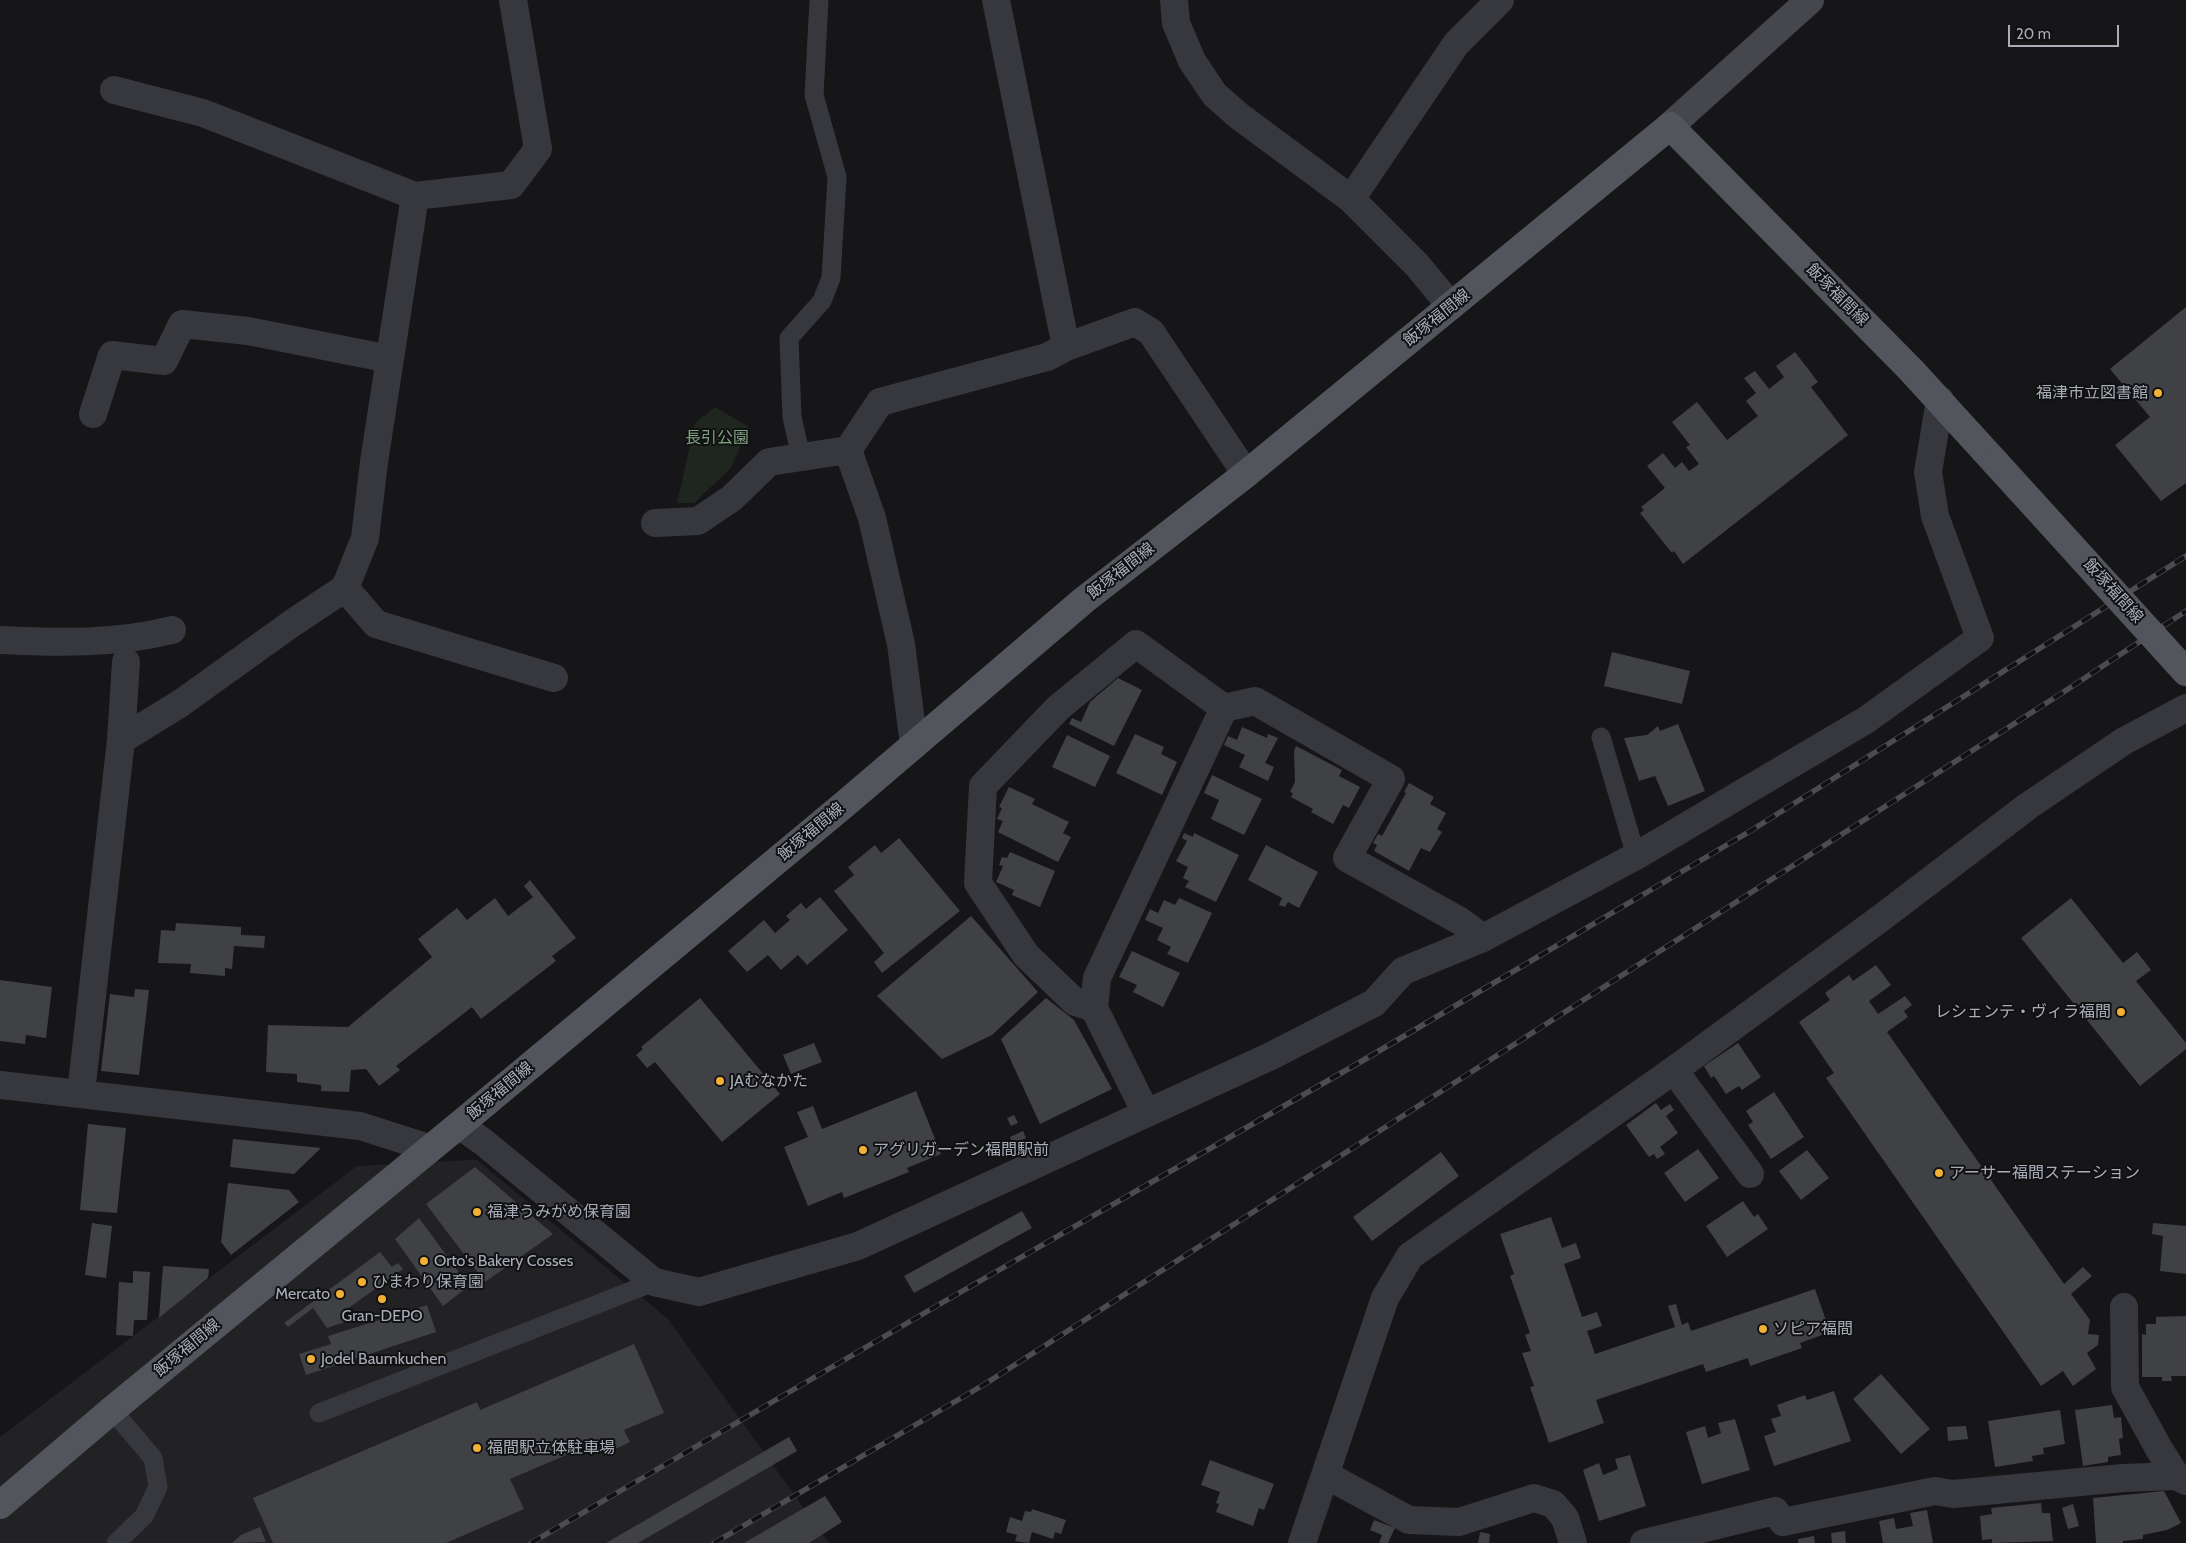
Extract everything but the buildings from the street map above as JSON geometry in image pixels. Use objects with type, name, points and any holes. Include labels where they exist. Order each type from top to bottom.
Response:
[{"type":"main road","name":"飯塚福間線","points":[[0,1505],[112,1410],[459,1125],[914,745],[1084,600],[1246,474],[1670,126],[1940,400],[2186,672]]},
{"type":"street","points":[[114,90],[203,113],[415,196],[511,185],[538,149],[513,0]]},
{"type":"street","points":[[996,0],[1066,347]]},
{"type":"street","points":[[1174,0],[1176,24],[1192,61],[1215,95],[1239,116],[1351,200],[1417,265],[1451,306]]},
{"type":"street","points":[[1351,200],[1456,44],[1500,0]]},
{"type":"street","points":[[1670,126],[1810,0]]},
{"type":"street","points":[[121,740],[181,703],[291,624],[345,588],[365,538],[374,462],[415,196]]},
{"type":"street","points":[[655,523],[698,521],[732,498],[769,462],[848,450],[880,402],[1047,357],[1066,347],[1135,322],[1151,332],[1246,474]]},
{"type":"street","points":[[93,414],[112,355],[164,361],[182,324],[248,331],[390,359]]},
{"type":"street","points":[[459,1125],[482,1141],[654,1282],[699,1292],[858,1246],[1271,1056],[1374,1003],[1403,971],[1482,938],[1636,856],[1866,720],[1980,638],[1935,516],[1928,472],[1940,400]]},
{"type":"street","points":[[848,450],[872,518],[901,644],[914,745]]},
{"type":"street","points":[[345,588],[376,624],[554,678]]},
{"type":"street","points":[[0,640],[53,642],[140,638],[172,630]]},
{"type":"street","points":[[1094,1008],[1075,1002],[1026,955],[978,883],[983,786],[1058,708],[1136,644],[1224,708]]},
{"type":"street","points":[[81,1093],[121,740],[126,662]]},
{"type":"street","points":[[1224,708],[1255,700],[1391,779],[1347,858],[1460,921],[1482,938]]},
{"type":"street","points":[[1146,1113],[1094,1008],[1097,978],[1224,708]]},
{"type":"street","points":[[1302,1543],[1385,1298],[1410,1256],[1674,1070],[1882,918],[2028,806],[2124,741],[2186,708]]},
{"type":"street","points":[[1674,1070],[1750,1174]]},
{"type":"street","points":[[0,1085],[360,1126],[429,1148]]},
{"type":"street","points":[[2124,1307],[2125,1388],[2181,1478]]},
{"type":"street","points":[[1326,1475],[1408,1520],[1459,1522],[1534,1498],[1553,1504],[1565,1518],[1573,1543]]},
{"type":"street","points":[[1644,1543],[1775,1511],[1784,1522],[1935,1491],[1953,1494],[2123,1478],[2181,1478]]},
{"type":"lane","points":[[801,457],[792,417],[789,338],[822,301],[831,278],[837,178],[814,95],[819,0]]},
{"type":"lane","points":[[1601,737],[1636,856]]},
{"type":"lane","points":[[319,1412],[654,1282]]},
{"type":"lane","points":[[112,1410],[153,1458],[158,1487],[144,1516],[116,1543]]},
{"type":"shaded area","points":[[477,1160],[668,1319],[829,1543],[0,1543],[0,1437],[357,1166]]},
{"type":"green space","name":"長引公園","points":[[715,407],[749,427],[731,468],[694,503],[677,503],[695,423]]},
{"type":"railway","points":[[531,1543],[933,1308],[1362,1061],[1752,830],[2186,556]]},
{"type":"railway","points":[[714,1543],[985,1384],[2062,693],[2186,611]]},
{"type":"place","name":"福津市立図書館","points":[[2158,393]]},
{"type":"place","name":"レシェンテ・ヴィラ福間","points":[[2121,1012]]},
{"type":"place","name":"JAむなかた","points":[[720,1081]]},
{"type":"place","name":"アグリガーデン福間駅前","points":[[863,1150]]},
{"type":"place","name":"アーサー福間ステーション","points":[[1939,1173]]},
{"type":"place","name":"福津うみがめ保育園","points":[[477,1212]]},
{"type":"place","name":"Orto's Bakery Cosses","points":[[424,1261]]},
{"type":"place","name":"ひまわり保育園","points":[[362,1282]]},
{"type":"place","name":"Mercato","points":[[340,1294]]},
{"type":"place","name":"Gran-DEPO","points":[[382,1299]]},
{"type":"place","name":"ソピア福間","points":[[1763,1329]]},
{"type":"place","name":"Jodel Baumkuchen","points":[[311,1359]]},
{"type":"place","name":"福間駅立体駐車場","points":[[477,1448]]}]
